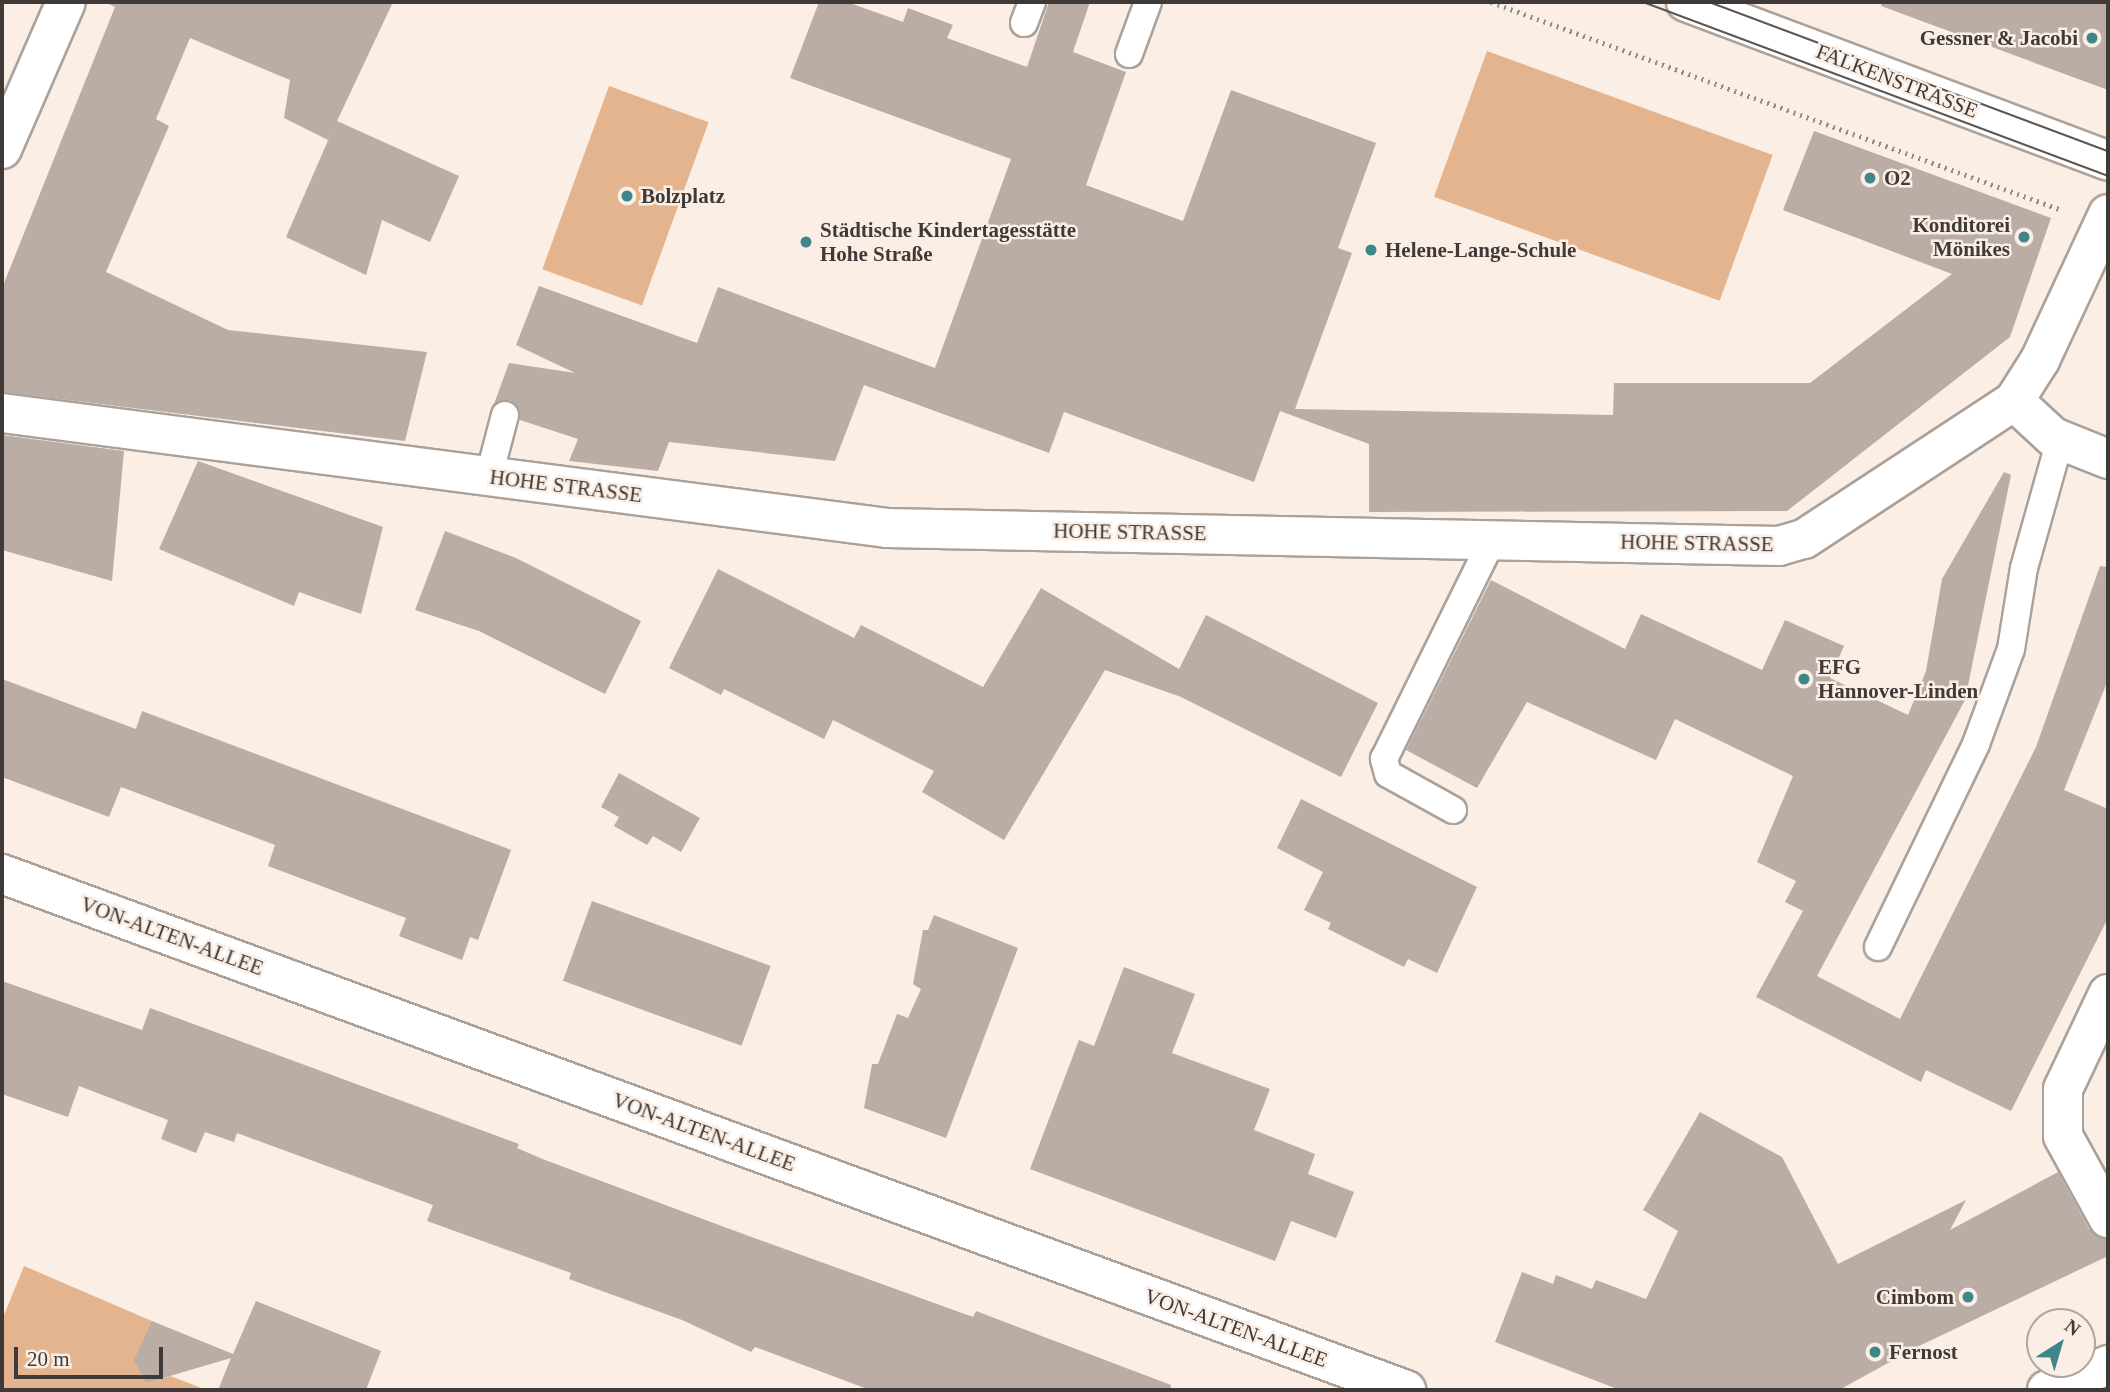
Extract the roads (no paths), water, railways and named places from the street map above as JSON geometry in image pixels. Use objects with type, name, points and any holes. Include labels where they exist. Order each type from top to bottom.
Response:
[{"type":"street","points":[[2,149],[66,2]]},
{"type":"street","name":"FALKENSTRASSE","points":[[1686,2],[2108,161]]},
{"type":"street","name":"HOHE STRASSE","points":[[2,413],[887,528],[1779,546],[1804,539],[2014,401],[2040,360],[2104,224]]},
{"type":"street","points":[[2014,401],[2060,440],[2108,458]]},
{"type":"street","name":"VON-ALTEN-ALLEE","points":[[2,874],[1406,1390]]},
{"type":"street","points":[[2108,994],[2063,1089],[2063,1136],[2108,1218]]},
{"type":"street","points":[[2046,1390],[2108,1365]]},
{"type":"street","points":[[2046,1390],[2062,1378]]},
{"type":"lane","points":[[1129,54],[1147,2]]},
{"type":"lane","points":[[489,476],[505,415]]},
{"type":"lane","points":[[1878,947],[1976,744],[2011,649],[2024,568],[2060,440]]},
{"type":"lane","points":[[1453,810],[1388,774],[1384,759],[1492,540]]},
{"type":"tram line","points":[[1643,2],[2108,176]]},
{"type":"tram line","points":[[1709,2],[2108,151]]},
{"type":"place","name":"Gessner & Jacobi","points":[[2092,38]]},
{"type":"place","name":"O2","points":[[1870,178]]},
{"type":"place","name":"Bolzplatz","points":[[627,196]]},
{"type":"place","name":"Konditorei Mönikes","points":[[2024,237]]},
{"type":"place","name":"Städtische Kindertagesstätte Hohe Straße","points":[[806,242]]},
{"type":"place","name":"Helene-Lange-Schule","points":[[1371,250]]},
{"type":"place","name":"EFG Hannover-Linden","points":[[1804,679]]},
{"type":"place","name":"Cimbom","points":[[1968,1297]]},
{"type":"place","name":"Fernost","points":[[1875,1352]]}]
